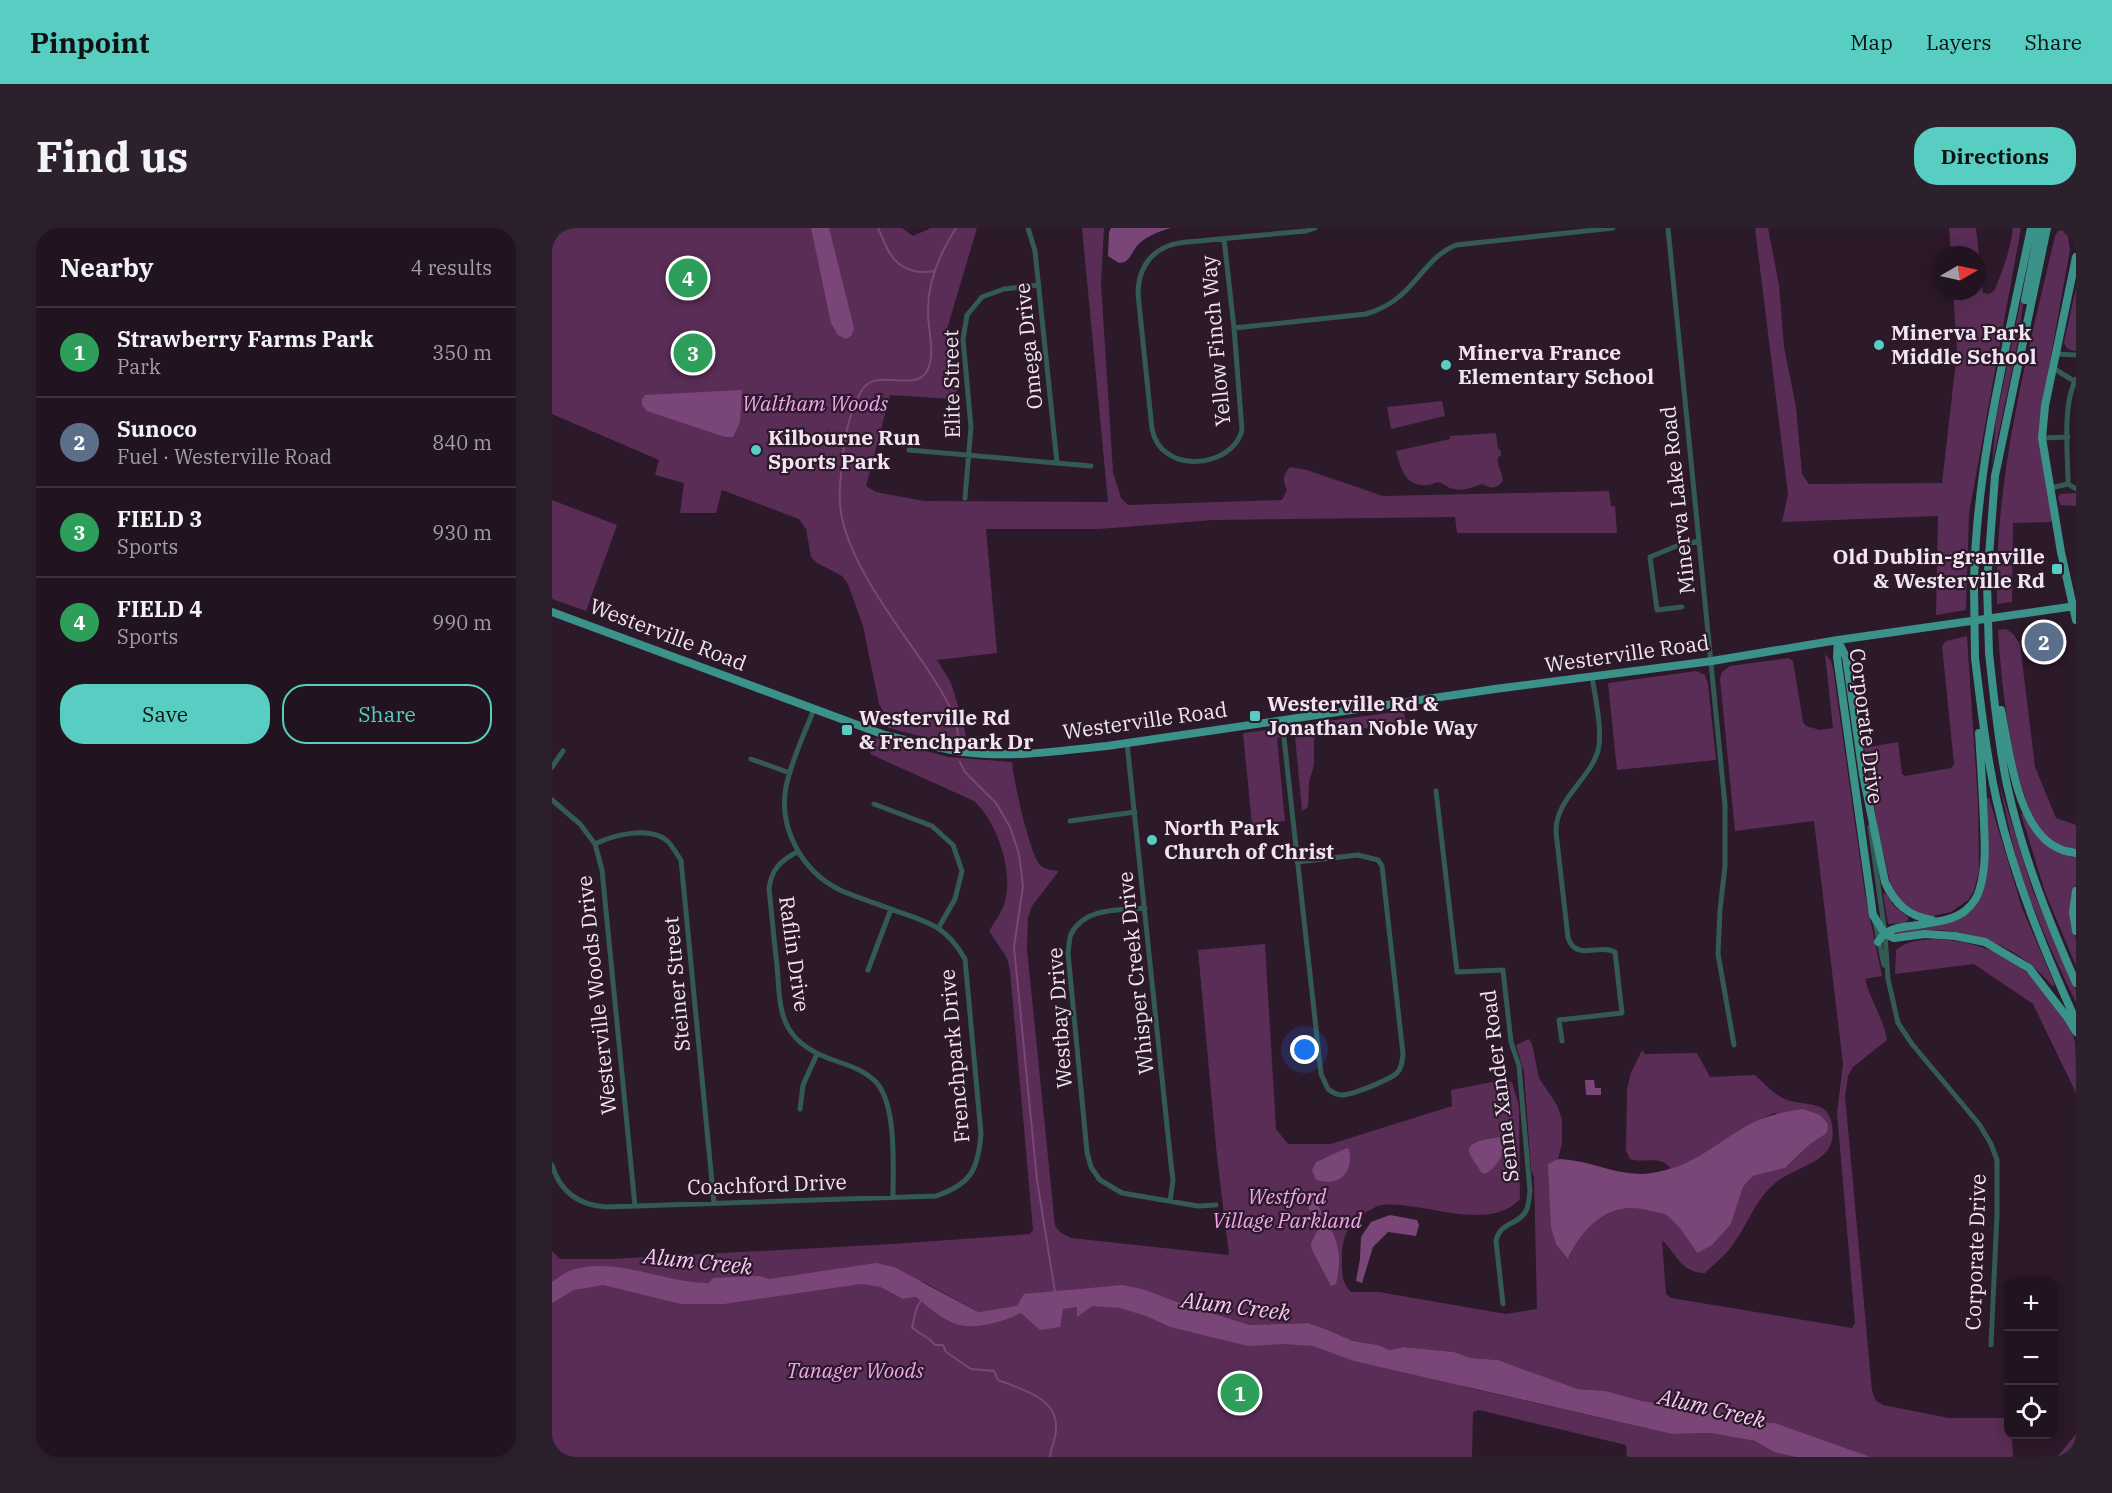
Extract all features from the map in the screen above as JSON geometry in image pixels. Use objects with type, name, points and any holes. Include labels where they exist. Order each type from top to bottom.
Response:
[{"type":"main road","points":[[1878,942],[1892,929],[1938,921],[1960,914],[1972,903],[1981,888],[1984,870],[1983,790],[1975,658],[1975,539],[1982,478],[2031,228]]},
{"type":"main road","points":[[2020,353],[2016,343],[2039,228]]},
{"type":"main road","points":[[2047,228],[1995,476],[1987,583],[1989,653],[2004,769],[2019,831],[2038,893],[2076,983]]},
{"type":"main road","points":[[2076,256],[2045,405],[2042,438],[2061,552],[2075,606],[2076,620]]},
{"type":"main road","name":"Westerville Road","points":[[554,611],[882,734],[965,752],[1004,754],[1049,752],[1127,743],[1592,676],[1712,661],[1838,640],[2075,606]]},
{"type":"main road","name":"Corporate Drive","points":[[1838,640],[1846,657],[1863,775]]},
{"type":"main road","name":"Corporate Drive","points":[[1838,640],[1837,657],[1873,915]]},
{"type":"main road","points":[[1989,653],[2015,776],[2028,815],[2037,831],[2052,845],[2058,849],[2076,853]]},
{"type":"main road","points":[[1975,658],[1984,738],[2005,835],[2037,931],[2076,1021]]},
{"type":"main road","points":[[1863,775],[1880,864],[1888,890],[1896,902],[1909,913],[1922,919],[1938,921]]},
{"type":"main road","points":[[2076,891],[2073,912],[2076,931]]},
{"type":"main road","points":[[1873,915],[1885,934],[1894,939],[1925,934],[1955,936],[1985,942],[2029,968],[2076,1032]]},
{"type":"street","name":"Omega Drive","points":[[1028,228],[1035,251],[1058,463]]},
{"type":"street","points":[[1224,239],[1306,231],[1315,228]]},
{"type":"street","points":[[1538,228],[1539,236]]},
{"type":"street","points":[[1234,328],[1366,314],[1385,307],[1400,296],[1430,262],[1446,249],[1467,242],[1613,228]]},
{"type":"street","name":"Minerva Lake Road","points":[[1668,228],[1725,805],[1725,866],[1718,954],[1734,1046]]},
{"type":"street","name":"Yellow Finch Way","points":[[1224,239],[1234,328],[1242,430],[1240,439],[1219,457],[1191,460],[1174,457],[1164,451],[1157,442],[1152,429],[1139,307],[1139,277],[1148,260],[1169,245],[1224,239]]},
{"type":"street","name":"Elite Street","points":[[965,498],[971,415],[963,339],[967,315],[982,297],[1004,288],[1039,285]]},
{"type":"street","points":[[2056,354],[2076,355]]},
{"type":"street","points":[[2053,368],[2075,380],[2068,417],[2068,484]]},
{"type":"street","points":[[2042,438],[2068,437]]},
{"type":"street","points":[[909,450],[1091,466]]},
{"type":"street","points":[[2051,488],[2068,484],[2076,489]]},
{"type":"street","points":[[1682,607],[1658,610],[1650,557],[1678,545],[1699,541]]},
{"type":"street","points":[[1562,1041],[1559,1020],[1622,1013],[1616,956],[1611,950],[1580,951],[1570,945],[1566,932],[1556,832],[1556,824],[1562,809],[1594,759],[1598,748],[1599,734],[1592,676]]},
{"type":"street","name":"Frenchpark Drive","points":[[814,710],[785,790],[786,826],[797,852],[823,879],[840,890],[939,927],[955,943],[965,959],[981,1134],[979,1157],[970,1178]]},
{"type":"street","points":[[1282,720],[1297,862],[1321,1074],[1328,1089],[1341,1095],[1352,1093],[1389,1078],[1402,1064],[1403,1054],[1383,875],[1378,860],[1358,855],[1297,862]]},
{"type":"street","name":"Whisper Creek Drive","points":[[1127,743],[1172,1172],[1170,1201]]},
{"type":"street","points":[[552,767],[563,751]]},
{"type":"street","points":[[751,759],[790,772]]},
{"type":"street","name":"Corporate Drive","points":[[1863,775],[1885,934],[1888,979]]},
{"type":"street","name":"Senna Xander Road","points":[[1436,791],[1457,972],[1503,970],[1510,1042],[1519,1066],[1530,1191],[1527,1210],[1519,1219],[1503,1228],[1496,1241],[1503,1304]]},
{"type":"street","name":"Westerville Woods Drive","points":[[552,800],[580,824],[595,844],[602,870],[635,1206]]},
{"type":"street","points":[[874,804],[932,826],[953,845],[962,872],[955,899],[939,927]]},
{"type":"street","points":[[1070,821],[1135,812]]},
{"type":"street","name":"Steiner Street","points":[[595,844],[619,835],[654,834],[666,840],[681,860],[714,1203]]},
{"type":"street","name":"Raflin Drive","points":[[797,852],[785,858],[775,868],[770,878],[769,889],[781,1005],[789,1029],[806,1047],[817,1054],[860,1070],[876,1082],[884,1093],[888,1102],[891,1125],[893,1197]]},
{"type":"street","name":"Westbay Drive","points":[[1145,908],[1097,912],[1081,921],[1071,935],[1068,953],[1087,1152],[1091,1167],[1100,1180],[1122,1193],[1170,1201]]},
{"type":"street","points":[[868,970],[891,909]]},
{"type":"street","name":"Corporate Drive","points":[[1873,915],[1898,1023],[1912,1044],[1979,1124],[1997,1160],[1991,1345]]},
{"type":"street","points":[[800,1109],[803,1085],[817,1054]]},
{"type":"street","name":"Coachford Drive","points":[[552,1165],[556,1177],[565,1190],[577,1200],[596,1206],[936,1196],[954,1190],[970,1178]]},
{"type":"street","points":[[1170,1201],[1198,1206],[1216,1205]]},
{"type":"green space","name":"Kilbourne Run Sports Park","points":[[552,228],[902,228],[913,236],[931,228],[977,228],[947,329],[958,389],[951,399],[890,395],[866,486],[876,492],[924,501],[1108,502],[1082,228],[1104,228],[1101,283],[1113,472],[1121,498],[1128,505],[1282,500],[1287,490],[1284,478],[1290,467],[1307,470],[1383,496],[1609,491],[1611,506],[1615,506],[1617,533],[1457,533],[1455,517],[1213,520],[1099,529],[986,529],[997,653],[937,660],[951,683],[964,725],[967,744],[893,729],[883,726],[888,720],[879,704],[863,626],[848,584],[842,576],[817,563],[811,557],[806,529],[799,519],[722,490],[716,513],[680,513],[684,483],[655,475],[659,460],[552,414]]},
{"type":"green space","points":[[1755,228],[1768,228],[1779,285],[1784,347],[1796,407],[1802,474],[1809,484],[1942,483],[1957,352],[1954,300],[1986,300],[1986,294],[1994,291],[2003,268],[2013,228],[2021,228],[1969,514],[1966,610],[1936,615],[1938,516],[1782,522],[1788,494]]},
{"type":"green space","points":[[1949,228],[1976,228],[1978,246],[1950,246]]},
{"type":"green space","points":[[2062,230],[2068,236],[2070,250],[2042,405],[2053,518],[2051,522],[2013,523],[2012,602],[1997,604],[1997,557],[2001,510],[2014,418],[2055,236],[2058,231]]},
{"type":"green space","points":[[2032,247],[2016,352],[1992,465],[1996,419]]},
{"type":"green space","points":[[2076,288],[2076,351],[2068,349],[2064,342]]},
{"type":"green space","points":[[1442,401],[1445,416],[1391,429],[1387,407]]},
{"type":"green space","points":[[1496,433],[1501,456],[1498,457],[1498,463],[1503,481],[1493,487],[1482,484],[1459,490],[1438,482],[1428,485],[1414,483],[1405,476],[1396,451],[1450,439],[1450,436]]},
{"type":"green space","points":[[2076,493],[2076,506],[2060,505],[2058,497],[2060,494]]},
{"type":"green space","points":[[552,500],[617,525],[586,611],[552,599]]},
{"type":"green space","points":[[2006,629],[2020,644],[2035,767],[2056,818],[2076,825],[2076,849],[2050,839],[2037,823],[2026,800],[2011,741],[2002,679],[1998,630]]},
{"type":"green space","points":[[1967,636],[1978,803],[1979,871],[1974,891],[1968,900],[1951,912],[1932,916],[1921,915],[1903,904],[1891,887],[1864,748],[1898,742],[1902,774],[1905,776],[1951,768],[1954,764],[1942,646],[1946,641]]},
{"type":"green space","points":[[1825,654],[1833,668],[1865,894],[1882,976],[1865,979],[1887,1040],[1853,1067],[1848,1076],[1845,1096],[1872,1391],[1876,1401],[1883,1405],[1949,1418],[2004,1418],[2004,1439],[2012,1439],[2013,1457],[1871,1457],[1775,1423],[1642,1401],[1606,1391],[1578,1389],[1498,1360],[1471,1358],[1454,1352],[1403,1347],[1390,1350],[1378,1345],[1353,1341],[1308,1323],[1250,1325],[1146,1290],[978,1312],[924,1282],[861,1284],[880,1287],[903,1299],[916,1297],[937,1313],[999,1313],[1085,1302],[1280,1335],[1474,1389],[1672,1434],[1710,1433],[1755,1441],[1774,1452],[1795,1457],[1627,1457],[1626,1445],[1479,1410],[1473,1412],[1472,1457],[552,1457],[552,1251],[560,1259],[610,1259],[893,1244],[1030,1234],[1033,1230],[1010,971],[1007,958],[989,931],[1006,897],[1007,872],[1001,845],[989,820],[974,801],[870,754],[876,738],[949,757],[1012,762],[1023,817],[1037,860],[1043,867],[1059,871],[1032,906],[1028,918],[1027,949],[1055,1226],[1060,1232],[1071,1238],[1229,1255],[1217,1157],[1198,950],[1265,944],[1276,1129],[1288,1144],[1331,1144],[1452,1106],[1451,1090],[1503,1080],[1512,1082],[1519,1106],[1520,1199],[1506,1209],[1490,1214],[1473,1215],[1398,1205],[1379,1206],[1363,1214],[1349,1227],[1343,1246],[1342,1274],[1351,1292],[1379,1292],[1506,1314],[1537,1309],[1534,1177],[1531,1170],[1524,1072],[1516,1045],[1529,1039],[1539,1078],[1557,1105],[1562,1119],[1562,1144],[1558,1159],[1548,1164],[1569,1258],[1576,1244],[1595,1221],[1620,1209],[1634,1207],[1649,1209],[1670,1217],[1697,1253],[1731,1224],[1743,1187],[1753,1176],[1785,1168],[1809,1145],[1827,1133],[1774,1113],[1744,1127],[1700,1157],[1681,1166],[1671,1169],[1667,1164],[1658,1161],[1630,1159],[1626,1151],[1627,1089],[1631,1073],[1642,1050],[1645,1054],[1697,1053],[1710,1077],[1755,1075],[1782,1098],[1823,1108],[1832,1123],[1833,1133],[1832,1142],[1826,1152],[1813,1162],[1780,1179],[1767,1191],[1734,1243],[1705,1273],[1690,1270],[1680,1262],[1662,1240],[1666,1294],[1671,1298],[1852,1328],[1855,1323],[1837,1113],[1843,1064],[1814,821],[1735,831],[1720,679],[1722,672],[1730,666],[1789,658],[1793,661],[1803,722],[1806,726],[1820,730],[1833,728]]},
{"type":"green space","points":[[1696,671],[1705,675],[1708,684],[1716,760],[1617,770],[1608,683]]},
{"type":"green space","points":[[1403,711],[1406,722],[1319,735],[1314,738],[1314,765],[1309,782],[1308,807],[1302,811],[1295,736],[1292,736],[1297,725]]},
{"type":"green space","points":[[1273,729],[1279,731],[1281,737],[1277,738],[1285,821],[1252,825],[1243,733]]},
{"type":"green space","points":[[1999,783],[2033,891],[2076,990],[2076,1003],[2029,897],[2014,851]]},
{"type":"green space","points":[[1987,798],[1989,798],[2022,908],[2055,985],[2052,986],[2015,953],[1984,939],[1952,931],[1898,933],[1898,931],[1952,922],[1961,918],[1981,898],[1987,872]]},
{"type":"green space","points":[[2021,814],[2024,814],[2044,843],[2076,857],[2072,924],[2076,940],[2076,966],[2045,892]]},
{"type":"green space","points":[[1886,893],[1894,906],[1909,918],[1906,923],[1888,924],[1883,894]]},
{"type":"green space","points":[[1936,939],[1976,945],[1993,951],[2023,969],[2036,981],[2069,1027],[2074,1038],[2076,1093],[2033,1004],[1974,964],[1895,974],[1896,950],[1910,942]]},
{"type":"green space","points":[[2076,1434],[2076,1452],[2071,1457],[2057,1457]]},
{"type":"shaded area","points":[[811,228],[829,228],[854,328],[852,335],[846,339],[838,335],[831,323]]},
{"type":"shaded area","points":[[1111,228],[1171,228],[1143,240],[1127,260],[1119,263],[1108,256]]},
{"type":"shaded area","points":[[742,390],[740,422],[733,437],[725,437],[647,411],[642,405],[645,395]]},
{"type":"shaded area","points":[[1585,1080],[1594,1080],[1595,1088],[1601,1088],[1601,1095],[1586,1095]]},
{"type":"shaded area","points":[[1803,1109],[1820,1115],[1828,1124],[1827,1133],[1809,1145],[1785,1168],[1753,1176],[1743,1187],[1731,1224],[1712,1245],[1697,1253],[1681,1229],[1669,1217],[1658,1212],[1634,1208],[1621,1209],[1599,1219],[1581,1236],[1568,1259],[1556,1244],[1551,1227],[1548,1164],[1560,1159],[1628,1173],[1640,1174],[1667,1170],[1702,1155],[1746,1126],[1781,1113]]},
{"type":"shaded area","points":[[1507,1136],[1509,1141],[1499,1160],[1489,1172],[1484,1174],[1471,1156],[1470,1147],[1491,1138]]},
{"type":"shaded area","points":[[1347,1148],[1350,1158],[1349,1165],[1343,1176],[1332,1182],[1316,1180],[1312,1170],[1316,1162]]},
{"type":"shaded area","points":[[1314,1196],[1338,1248],[1339,1264],[1336,1284],[1331,1286],[1312,1250],[1311,1244],[1320,1225],[1308,1207],[1308,1200]]},
{"type":"shaded area","points":[[1390,1215],[1417,1220],[1419,1225],[1416,1236],[1388,1232],[1373,1247],[1362,1283],[1356,1281],[1361,1237],[1371,1222]]},
{"type":"shaded area","points":[[876,1263],[894,1267],[978,1312],[1017,1306],[1024,1294],[1123,1285],[1146,1290],[1250,1325],[1308,1323],[1353,1341],[1378,1345],[1390,1350],[1403,1347],[1454,1352],[1471,1358],[1498,1360],[1578,1389],[1606,1391],[1642,1401],[1775,1423],[1871,1457],[1795,1457],[1774,1452],[1755,1441],[1710,1433],[1672,1434],[1354,1361],[1313,1346],[1283,1344],[1248,1346],[1170,1327],[1120,1308],[1092,1306],[1077,1317],[1077,1307],[1063,1309],[1060,1327],[1040,1330],[1021,1313],[987,1325],[959,1325],[942,1317],[916,1297],[903,1299],[880,1287],[860,1284],[724,1304],[681,1304],[603,1285],[574,1290],[552,1303],[552,1282],[569,1271],[589,1267],[623,1268],[692,1282],[709,1283],[713,1278],[759,1276],[769,1279]]},
{"type":"waterway","points":[[878,228],[890,253],[900,264],[919,272],[934,271]]},
{"type":"waterway","points":[[956,228],[945,247],[932,279],[928,301],[931,357],[927,371],[914,380],[876,380],[868,383],[862,390],[850,416],[843,455],[840,498],[842,518],[855,556],[888,613],[941,691],[955,720],[959,741]]},
{"type":"waterway","points":[[960,762],[965,772],[996,803],[1010,827],[1019,854],[1023,886],[1014,947],[1037,1180],[1055,1292]]},
{"type":"waterway","points":[[921,1301],[917,1307],[912,1327],[915,1330],[935,1345],[943,1345],[946,1352],[971,1369],[994,1371],[998,1380],[1027,1391],[1045,1402],[1055,1418],[1056,1429],[1050,1457]]},
{"type":"place","name":"FIELD 4","points":[[688,278]]},
{"type":"place","name":"Minerva Park Middle School","points":[[1879,345]]},
{"type":"place","name":"FIELD 3","points":[[693,353]]},
{"type":"place","name":"Minerva France Elementary School","points":[[1446,365]]},
{"type":"place","name":"Kilbourne Run Sports Park","points":[[756,450]]},
{"type":"place","name":"Old Dublin-granville & Westerville Rd","points":[[2057,569]]},
{"type":"place","name":"Sunoco","points":[[2044,642]]},
{"type":"place","name":"Westerville Rd & Jonathan Noble Way","points":[[1255,716]]},
{"type":"place","name":"Westerville Rd & Frenchpark Dr","points":[[847,730]]},
{"type":"place","name":"North Park Church of Christ","points":[[1152,840]]},
{"type":"place","name":"Strawberry Farms Park","points":[[1240,1393]]},
{"type":"park label","name":"Waltham Woods","points":[[815,404]]},
{"type":"park label","name":"Westford Village Parkland","points":[[1287,1209]]},
{"type":"park label","name":"Tanager Woods","points":[[855,1371]]},
{"type":"water label","name":"Alum Creek","points":[[698,1261]]},
{"type":"water label","name":"Alum Creek","points":[[1236,1306]]},
{"type":"water label","name":"Alum Creek","points":[[1712,1408]]}]
